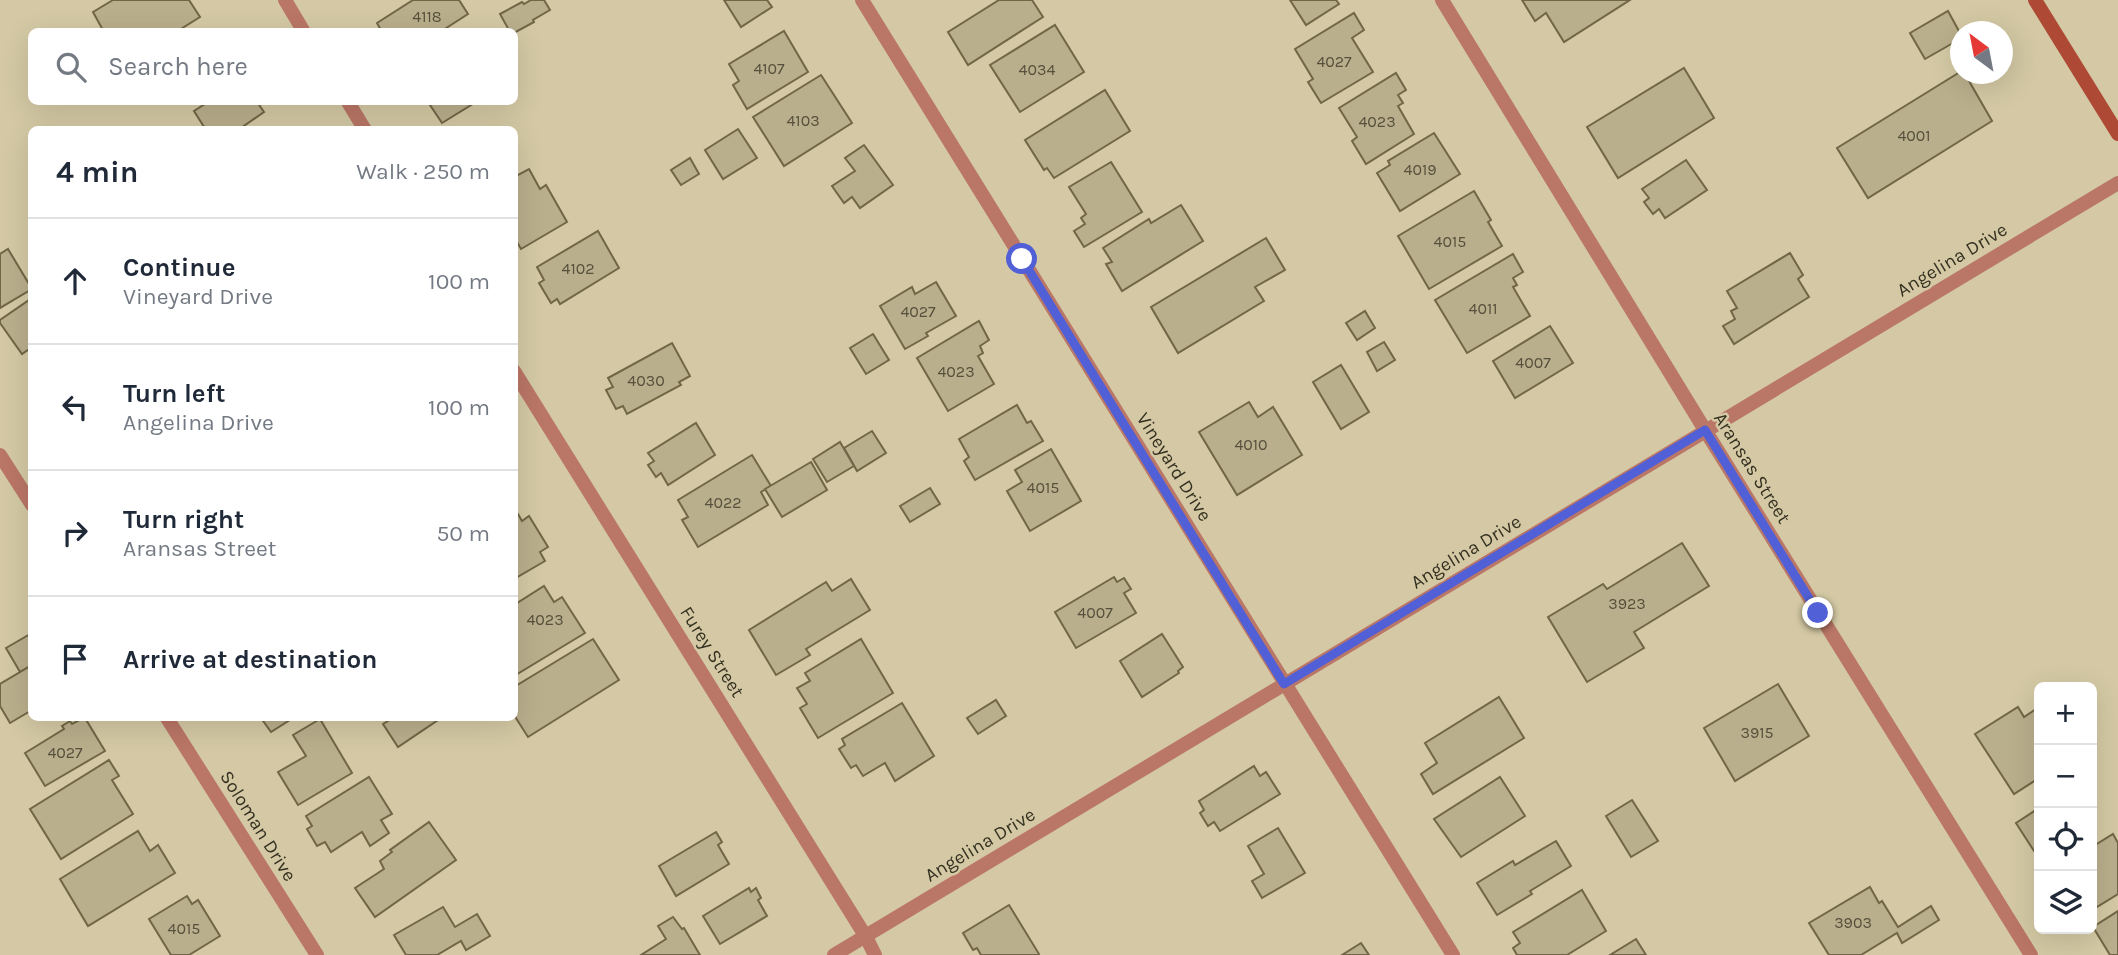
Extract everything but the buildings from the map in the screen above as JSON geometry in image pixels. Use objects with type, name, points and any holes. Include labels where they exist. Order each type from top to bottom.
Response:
[{"type":"main road","points":[[2035,0],[2118,134]]},
{"type":"street","points":[[285,0],[302,28]]},
{"type":"street","name":"Vineyard Drive","points":[[862,0],[1453,955]]},
{"type":"street","name":"Aransas Street","points":[[1442,0],[2031,955]]},
{"type":"street","points":[[350,105],[363,126]]},
{"type":"street","name":"Angelina Drive","points":[[834,955],[2118,183]]},
{"type":"street","name":"Furey Street","points":[[518,376],[875,955]]},
{"type":"street","points":[[0,455],[28,499]]},
{"type":"street","name":"Soloman Drive","points":[[169,721],[317,955]]},
{"type":"route","points":[[1022,259],[1284,684],[1705,430],[1818,613]]}]
